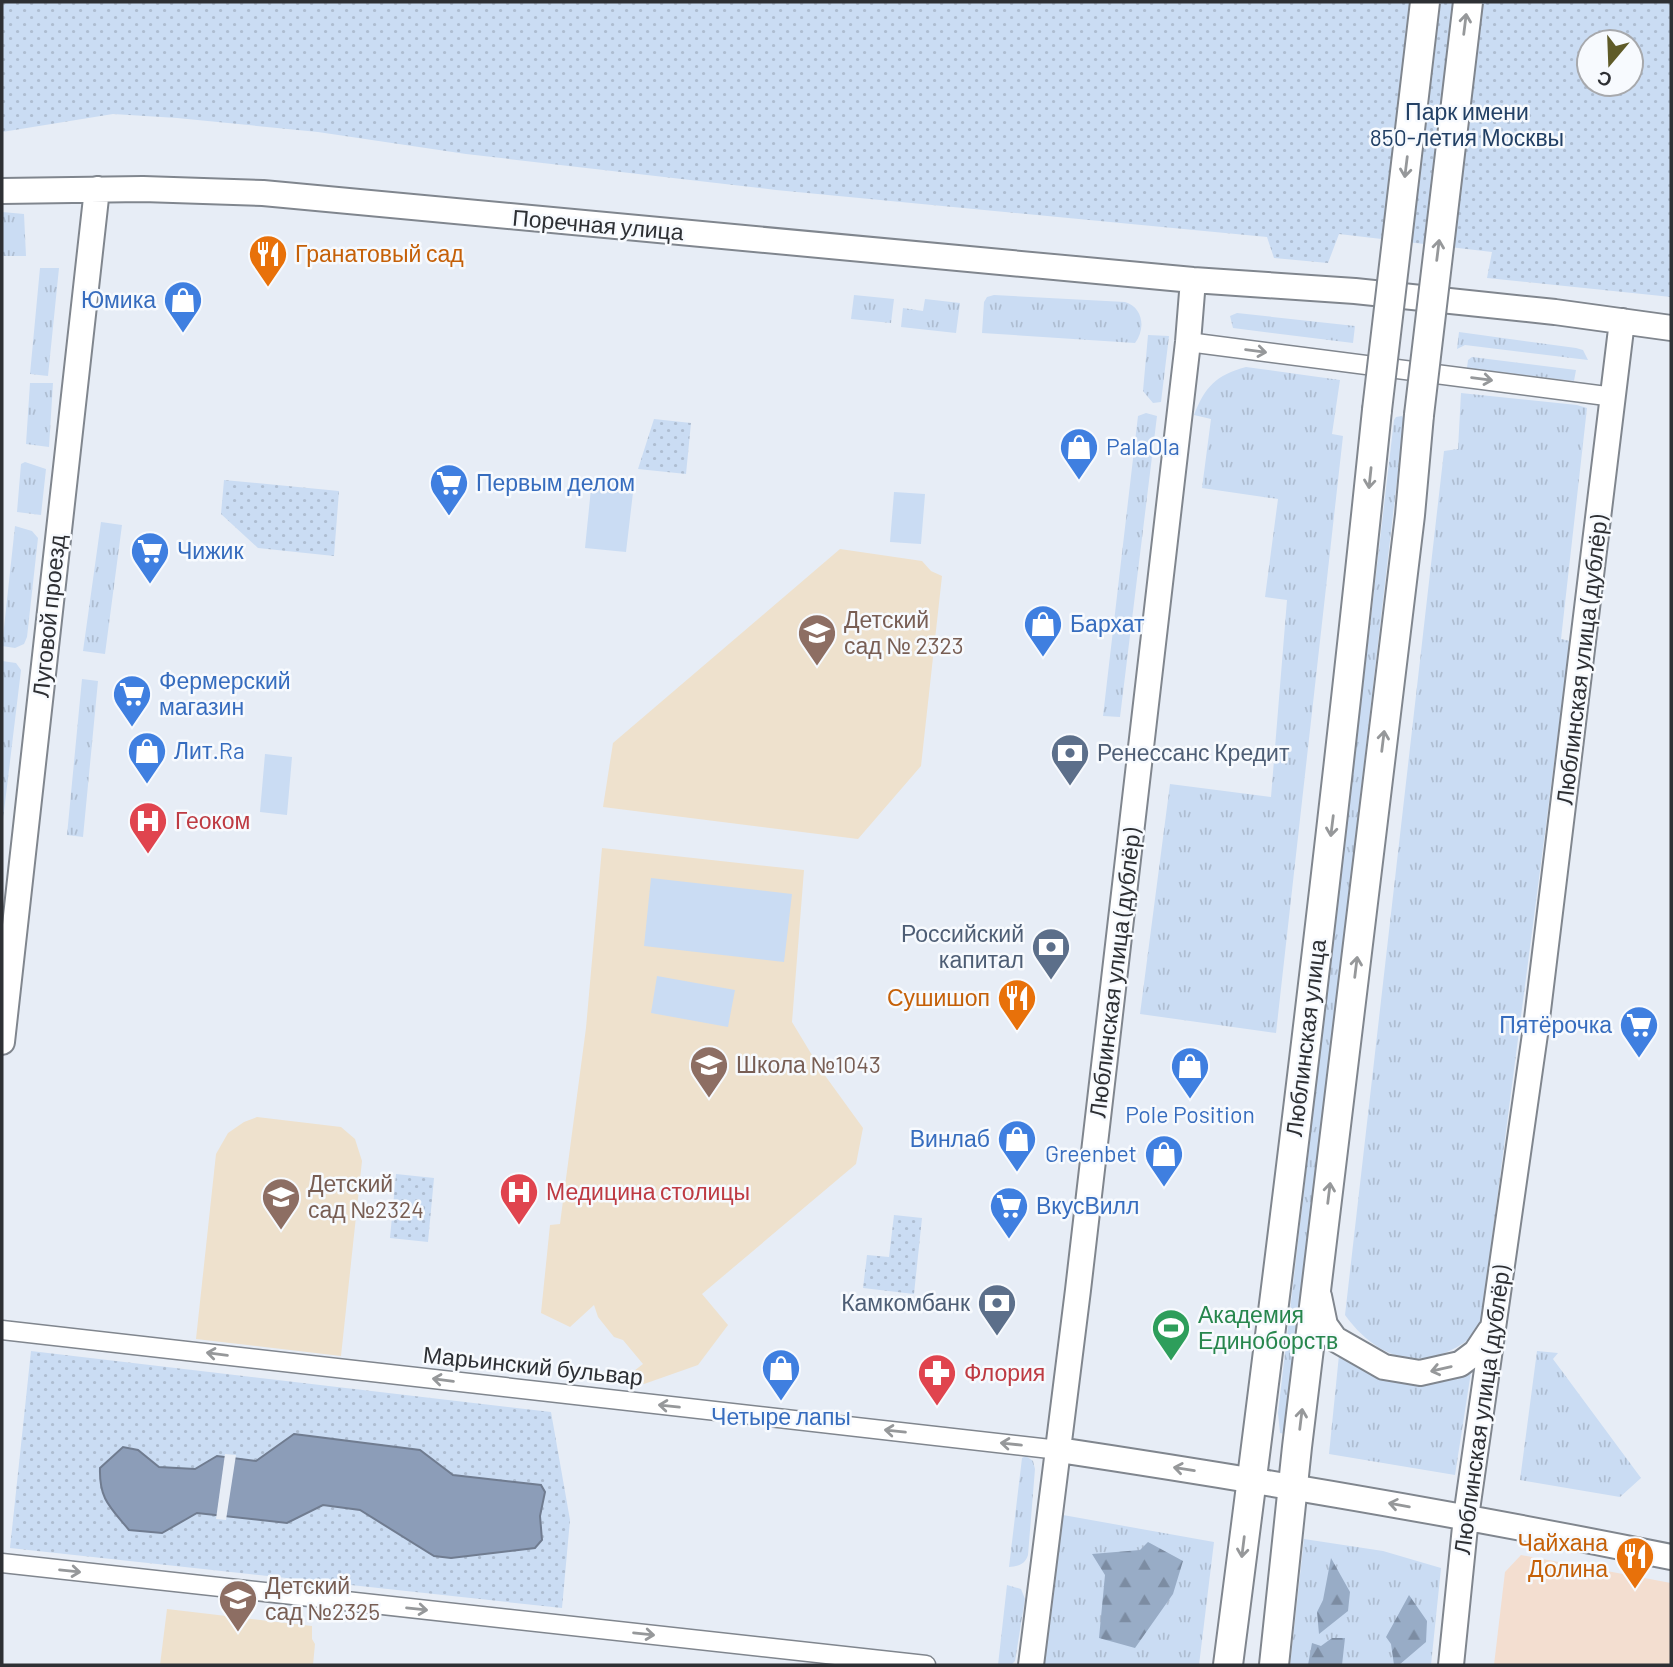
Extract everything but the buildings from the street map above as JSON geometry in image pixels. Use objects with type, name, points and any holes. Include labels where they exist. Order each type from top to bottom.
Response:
[{"type":"main road","name":"Люблинская улица","points":[[1227,1665],[1347,704],[1377,410],[1425,2]]},
{"type":"main road","name":"Люблинская улица","points":[[1274,1665],[1468,2]]},
{"type":"street","name":"Поречная улица","points":[[2,191],[97,189],[263,193],[1193,280],[1355,291],[1555,312],[1671,328]]},
{"type":"street","name":"Луговой проезд","points":[[2,1042],[97,189]]},
{"type":"street","name":"Люблинская улица (дублёр)","points":[[1031,1665],[1059,1450],[1193,280]]},
{"type":"street","name":"Люблинская улица (дублёр)","points":[[1451,1665],[1466,1517],[1534,1040],[1622,321]]},
{"type":"street","points":[[1188,342],[1614,397]]},
{"type":"street","points":[[1317,1289],[1325,1325],[1335,1339],[1384,1367],[1420,1373],[1460,1364],[1476,1352],[1492,1328]]},
{"type":"street","name":"Марьинский бульвар","points":[[2,1330],[1059,1450]]},
{"type":"street","points":[[1059,1450],[1252,1479],[1671,1557]]},
{"type":"street","points":[[2,1563],[926,1665]]},
{"type":"shaded area","name":"Детский сад № 2323","points":[[840,549],[922,561],[931,571],[942,576],[921,766],[858,839],[603,807],[613,743]]},
{"type":"shaded area","name":"Школа №1043","points":[[602,848],[804,870],[792,1022],[821,1070],[863,1128],[856,1164],[702,1294],[728,1325],[698,1365],[644,1384],[630,1374],[643,1364],[623,1340],[614,1337],[598,1317],[594,1305],[570,1327],[541,1313],[550,1225],[560,1224],[586,1028]]},
{"type":"shaded area","name":"Детский сад №2324","points":[[257,1117],[341,1127],[355,1139],[362,1161],[341,1356],[196,1339],[216,1154],[228,1133]]},
{"type":"shaded area","points":[[294,1434],[420,1450],[453,1475],[541,1485],[545,1492],[540,1516],[542,1540],[535,1548],[451,1558],[434,1556],[360,1510],[323,1505],[287,1523],[197,1513],[162,1533],[129,1530],[111,1508],[101,1488],[100,1468],[123,1447],[138,1450],[159,1467],[195,1469],[217,1456],[256,1461]]},
{"type":"shaded area","points":[[1521,1555],[1671,1583],[1671,1665],[1494,1665],[1505,1572]]},
{"type":"shaded area","name":"Детский сад №2325","points":[[167,1609],[312,1626],[312,1639],[315,1644],[313,1665],[160,1665]]},
{"type":"green space","name":"Парк имени 850-летия Москвы","points":[[2,2],[1671,2],[1671,297],[1487,278],[1492,252],[1339,234],[1328,263],[1274,258],[1267,237],[776,190],[466,154],[318,132],[113,114],[2,132]]},
{"type":"green space","points":[[2,212],[24,214],[26,256],[2,256]]},
{"type":"green space","points":[[40,268],[59,268],[48,376],[30,374]]},
{"type":"green space","points":[[854,295],[894,299],[891,323],[851,319]]},
{"type":"green space","points":[[994,295],[1125,302],[1139,313],[1141,331],[1135,343],[982,333],[984,302],[987,297]]},
{"type":"green space","points":[[925,299],[960,303],[956,333],[901,327],[903,308],[923,311]]},
{"type":"green space","points":[[1237,313],[1355,326],[1353,343],[1233,328],[1230,316]]},
{"type":"green space","points":[[1459,332],[1576,348],[1583,350],[1588,360],[1465,345],[1457,349]]},
{"type":"green space","points":[[1148,335],[1169,336],[1161,402],[1153,403],[1143,391]]},
{"type":"green space","points":[[1472,357],[1576,370],[1574,381],[1467,368],[1468,360]]},
{"type":"green space","points":[[1246,367],[1340,380],[1332,434],[1343,436],[1276,1033],[1140,1014],[1170,784],[1271,797],[1287,600],[1265,597],[1278,499],[1202,488],[1211,419],[1194,415],[1207,390],[1219,378]]},
{"type":"green space","points":[[30,383],[53,383],[49,447],[26,444]]},
{"type":"green space","points":[[1461,393],[1587,408],[1561,639],[1570,641],[1480,1330],[1462,1344],[1444,1353],[1426,1358],[1408,1358],[1391,1354],[1375,1345],[1359,1332],[1345,1315],[1444,451],[1458,449]]},
{"type":"green space","points":[[1146,413],[1157,416],[1120,717],[1103,716],[1138,416]]},
{"type":"green space","points":[[1402,416],[1404,420],[1285,1434],[1280,1433],[1278,1413],[1394,420]]},
{"type":"green space","points":[[654,419],[691,423],[686,474],[638,469]]},
{"type":"green space","points":[[25,462],[46,469],[41,515],[17,512],[21,464]]},
{"type":"green space","points":[[592,479],[634,484],[626,552],[585,548]]},
{"type":"green space","points":[[224,480],[339,491],[334,556],[258,548],[221,514]]},
{"type":"green space","points":[[894,492],[925,494],[921,544],[890,542]]},
{"type":"green space","points":[[101,522],[122,525],[105,654],[83,651]]},
{"type":"green space","points":[[15,526],[32,531],[38,538],[27,637],[24,644],[15,648],[2,646]]},
{"type":"green space","points":[[2,661],[16,663],[21,670],[2,828]]},
{"type":"green space","points":[[82,679],[98,681],[83,837],[67,835]]},
{"type":"green space","points":[[265,754],[292,757],[287,815],[260,812]]},
{"type":"green space","points":[[651,878],[792,894],[784,962],[644,946]]},
{"type":"green space","points":[[657,976],[735,990],[728,1027],[651,1013]]},
{"type":"green space","points":[[396,1174],[434,1178],[428,1242],[390,1238]]},
{"type":"green space","points":[[894,1215],[922,1218],[914,1294],[863,1288],[867,1255],[889,1257]]},
{"type":"green space","points":[[31,1351],[551,1412],[570,1520],[562,1608],[10,1548]]},
{"type":"green space","points":[[1537,1351],[1558,1353],[1553,1359],[1641,1478],[1620,1497],[1520,1480]]},
{"type":"green space","points":[[1339,1355],[1445,1380],[1471,1372],[1455,1475],[1329,1454]]},
{"type":"green space","points":[[1026,1456],[1033,1461],[1035,1469],[1028,1555],[1023,1563],[1009,1567],[1022,1458]]},
{"type":"green space","points":[[1063,1515],[1214,1542],[1199,1665],[1043,1665]]},
{"type":"green space","points":[[1304,1539],[1383,1551],[1441,1568],[1431,1665],[1290,1665]]},
{"type":"green space","points":[[1148,1542],[1183,1561],[1173,1594],[1135,1648],[1099,1638],[1105,1575],[1092,1554],[1140,1550]]},
{"type":"green space","points":[[1331,1558],[1350,1592],[1348,1611],[1319,1634],[1317,1612],[1323,1600]]},
{"type":"green space","points":[[1007,1585],[1021,1589],[1025,1599],[1015,1661],[1011,1665],[998,1665]]},
{"type":"green space","points":[[1409,1595],[1427,1621],[1426,1642],[1399,1665],[1394,1665],[1391,1644],[1386,1637]]},
{"type":"green space","points":[[1332,1638],[1345,1638],[1342,1665],[1308,1665],[1312,1643],[1321,1646]]},
{"type":"pier","points":[[225,1454],[236,1455],[226,1520],[216,1519]]},
{"type":"place","name":"Гранатовый сад","points":[[268,288]]},
{"type":"place","name":"Юмика","points":[[183,334]]},
{"type":"place","name":"PalaOla","points":[[1079,481]]},
{"type":"place","name":"Первым делом","points":[[449,517]]},
{"type":"place","name":"Чижик","points":[[150,585]]},
{"type":"place","name":"Бархат","points":[[1043,658]]},
{"type":"place","name":"Детский сад № 2323","points":[[817,667]]},
{"type":"place","name":"Фермерский магазин","points":[[132,728]]},
{"type":"place","name":"Лит.Ra","points":[[147,785]]},
{"type":"place","name":"Ренессанс Кредит","points":[[1070,787]]},
{"type":"place","name":"Геоком","points":[[148,855]]},
{"type":"place","name":"Российский капитал","points":[[1051,981]]},
{"type":"place","name":"Сушишоп","points":[[1017,1032]]},
{"type":"place","name":"Пятёрочка","points":[[1639,1059]]},
{"type":"place","name":"Школа №1043","points":[[709,1099]]},
{"type":"place","name":"Pole Position","points":[[1190,1100]]},
{"type":"place","name":"Винлаб","points":[[1017,1173]]},
{"type":"place","name":"Greenbet","points":[[1164,1188]]},
{"type":"place","name":"Медицина столицы","points":[[519,1226]]},
{"type":"place","name":"Детский сад №2324","points":[[281,1231]]},
{"type":"place","name":"ВкусВилл","points":[[1009,1240]]},
{"type":"place","name":"Камкомбанк","points":[[997,1337]]},
{"type":"place","name":"Академия Единоборств","points":[[1171,1362]]},
{"type":"place","name":"Четыре лапы","points":[[781,1402]]},
{"type":"place","name":"Флория","points":[[937,1407]]},
{"type":"place","name":"Чайхана Долина","points":[[1635,1590]]},
{"type":"place","name":"Детский сад №2325","points":[[238,1633]]}]
